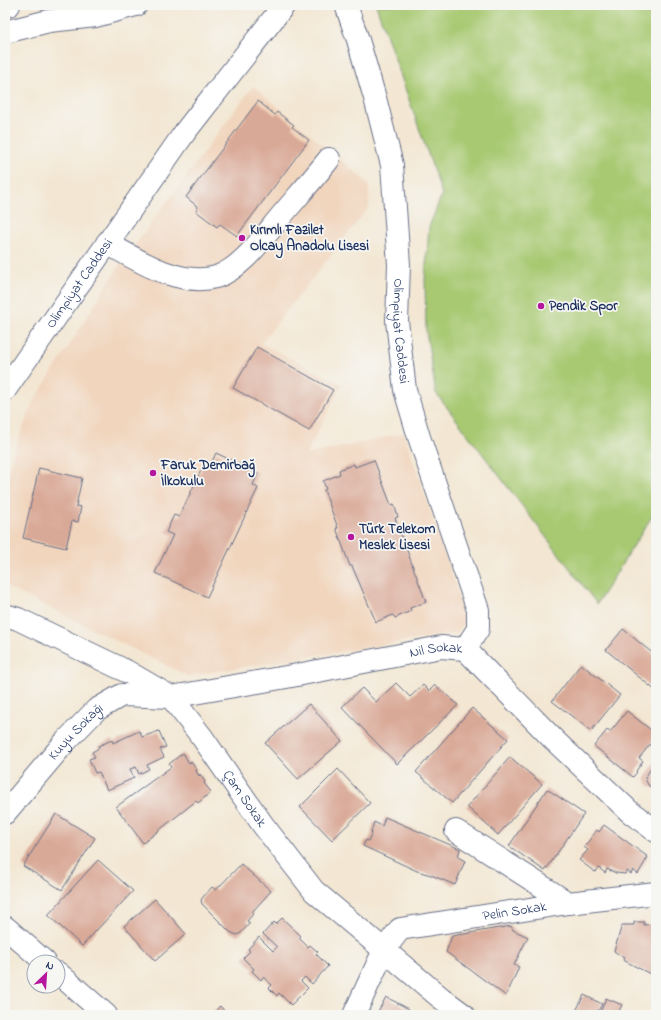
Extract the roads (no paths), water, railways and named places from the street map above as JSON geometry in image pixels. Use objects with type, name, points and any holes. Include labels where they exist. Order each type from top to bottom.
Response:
[{"type":"street","points":[[5,32],[49,20],[136,5]]},
{"type":"street","name":"Olimpiyat Caddesi","points":[[5,390],[184,132],[284,5]]},
{"type":"street","name":"Olimpiyat Caddesi","points":[[346,5],[373,91],[392,165],[399,265],[397,320],[405,390],[419,437],[478,610],[478,629],[466,649]]},
{"type":"street","points":[[107,243],[152,268],[170,274],[191,278],[215,277],[227,272],[239,264],[330,159]]},
{"type":"street","name":"Çam Sokak","points":[[5,615],[18,619],[128,672],[171,697],[202,737],[263,825],[314,891],[441,998],[464,1015]]},
{"type":"street","name":"Nil Sokak","points":[[171,697],[292,676],[441,647],[466,649],[554,740],[630,812],[656,831]]},
{"type":"street","name":"Kuyu Sokağı","points":[[5,813],[65,742],[96,710],[122,695],[171,697]]},
{"type":"street","points":[[456,831],[568,902]]},
{"type":"street","name":"Pelin Sokak","points":[[354,1015],[384,950],[400,929],[568,902],[656,893]]},
{"type":"street","points":[[5,927],[36,954]]},
{"type":"street","points":[[66,980],[106,1015]]},
{"type":"place","name":"Kırımlı Fazilet Olcay Anadolu Lisesi","points":[[242,238]]},
{"type":"place","name":"Pendik Spor","points":[[541,306]]},
{"type":"place","name":"Faruk Demirbağ İlkokulu","points":[[153,473]]},
{"type":"place","name":"Türk Telekom Meslek Lisesi","points":[[351,537]]}]
